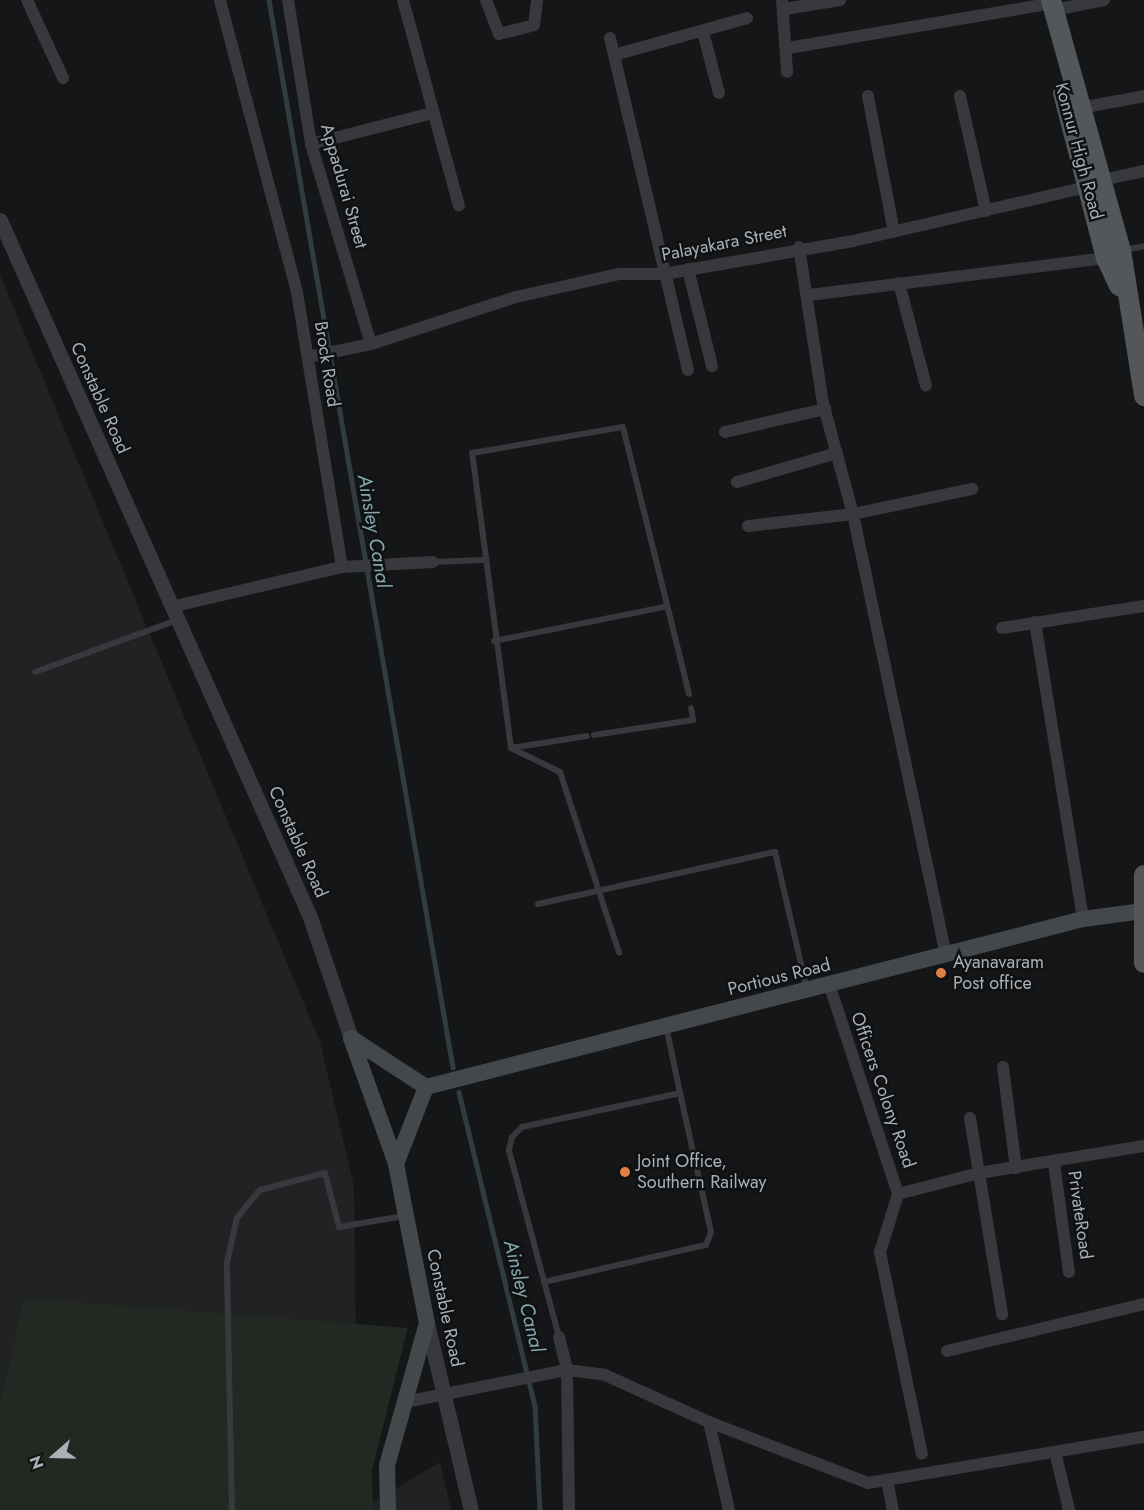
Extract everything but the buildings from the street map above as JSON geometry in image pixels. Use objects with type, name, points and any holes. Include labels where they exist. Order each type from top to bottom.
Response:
[{"type":"main road","name":"Konnur High Road","points":[[1046,4],[1080,108],[1094,183]]},
{"type":"main road","name":"Konnur High Road","points":[[1046,4],[1114,254],[1144,396]]},
{"type":"main road","points":[[1144,875],[1144,963]]},
{"type":"main road","name":"Portious Road","points":[[426,1087],[1083,919],[1143,911]]},
{"type":"main road","points":[[351,1038],[426,1087],[396,1164]]},
{"type":"main road","name":"Constable Road","points":[[351,1038],[396,1164],[427,1323]]},
{"type":"main road","points":[[388,1510],[387,1465],[427,1323]]},
{"type":"street","points":[[27,0],[63,78]]},
{"type":"street","name":"Brock Road","points":[[220,0],[297,292],[342,567]]},
{"type":"street","name":"Appadurai Street","points":[[288,0],[311,144],[371,344]]},
{"type":"street","points":[[403,0],[459,206]]},
{"type":"street","points":[[486,0],[499,34],[534,26],[537,0]]},
{"type":"street","points":[[787,72],[788,48],[783,5],[840,0]]},
{"type":"street","points":[[788,48],[1046,4],[1104,0]]},
{"type":"street","points":[[614,55],[703,33],[747,18]]},
{"type":"street","points":[[703,33],[719,93]]},
{"type":"street","points":[[610,38],[688,370]]},
{"type":"street","points":[[868,96],[894,232]]},
{"type":"street","points":[[960,96],[986,211]]},
{"type":"street","points":[[1080,108],[1144,96]]},
{"type":"street","points":[[311,144],[433,112]]},
{"type":"street","name":"Palayakara Street","points":[[308,357],[371,344],[516,297],[619,274],[664,274],[800,247],[894,232],[1144,171]]},
{"type":"street","name":"Constable Road","points":[[0,220],[310,917],[351,1038]]},
{"type":"street","points":[[800,247],[825,409],[853,514],[946,954]]},
{"type":"street","points":[[809,295],[1114,254]]},
{"type":"street","points":[[688,269],[712,366]]},
{"type":"street","points":[[899,283],[926,386]]},
{"type":"street","points":[[725,432],[825,409]]},
{"type":"street","points":[[737,482],[837,453]]},
{"type":"street","points":[[748,526],[853,514],[972,489]]},
{"type":"street","points":[[174,614],[342,567],[433,562]]},
{"type":"street","points":[[1002,628],[1144,606]]},
{"type":"street","points":[[1035,622],[1083,919]]},
{"type":"street","name":"Officers Colony Road","points":[[829,984],[898,1194],[880,1252],[922,1454]]},
{"type":"street","points":[[1003,1067],[1017,1168]]},
{"type":"street","points":[[970,1118],[1002,1314]]},
{"type":"street","points":[[898,1194],[979,1173],[1054,1163],[1144,1146]]},
{"type":"street","name":"PrivateRoad","points":[[1054,1163],[1069,1272]]},
{"type":"street","points":[[947,1351],[1144,1304]]},
{"type":"street","name":"Constable Road","points":[[427,1323],[471,1510]]},
{"type":"street","points":[[559,1337],[567,1370],[569,1510]]},
{"type":"street","points":[[405,1402],[567,1370],[605,1375],[709,1422],[868,1483],[927,1475],[1144,1437]]},
{"type":"street","points":[[709,1422],[729,1510]]},
{"type":"street","points":[[1055,1452],[1070,1510]]},
{"type":"street","points":[[887,1480],[893,1510]]},
{"type":"lane","points":[[1114,254],[1144,246]]},
{"type":"lane","points":[[511,748],[482,560],[472,453],[623,427],[664,607],[689,694]]},
{"type":"lane","points":[[433,562],[482,560]]},
{"type":"lane","points":[[494,640],[664,607]]},
{"type":"lane","points":[[35,672],[174,614]]},
{"type":"lane","points":[[511,748],[693,720],[691,708]]},
{"type":"lane","points":[[511,748],[560,772],[619,953]]},
{"type":"lane","points":[[538,904],[775,852],[807,990]]},
{"type":"lane","points":[[544,1282],[706,1245],[711,1232],[666,1026]]},
{"type":"lane","points":[[559,1337],[508,1150],[512,1137],[522,1127],[680,1093]]},
{"type":"lane","points":[[232,1510],[227,1262],[237,1218],[260,1190],[325,1173],[339,1227],[406,1216]]},
{"type":"lane","points":[[922,1454],[927,1475]]},
{"type":"shaded area","points":[[0,275],[320,1042],[354,1186],[358,1510],[0,1510]]},
{"type":"shaded area","points":[[24,1298],[408,1328],[372,1470],[373,1510],[0,1510],[0,1406]]},
{"type":"shaded area","points":[[440,1462],[451,1510],[360,1510]]},
{"type":"waterway","name":"Ainsley Canal","points":[[269,0],[453,1067]]},
{"type":"waterway","name":"Ainsley Canal","points":[[459,1092],[535,1405],[540,1510]]},
{"type":"place","name":"Ayanavaram Post office","points":[[941,973]]},
{"type":"place","name":"Joint Office, Southern Railway","points":[[625,1172]]}]
